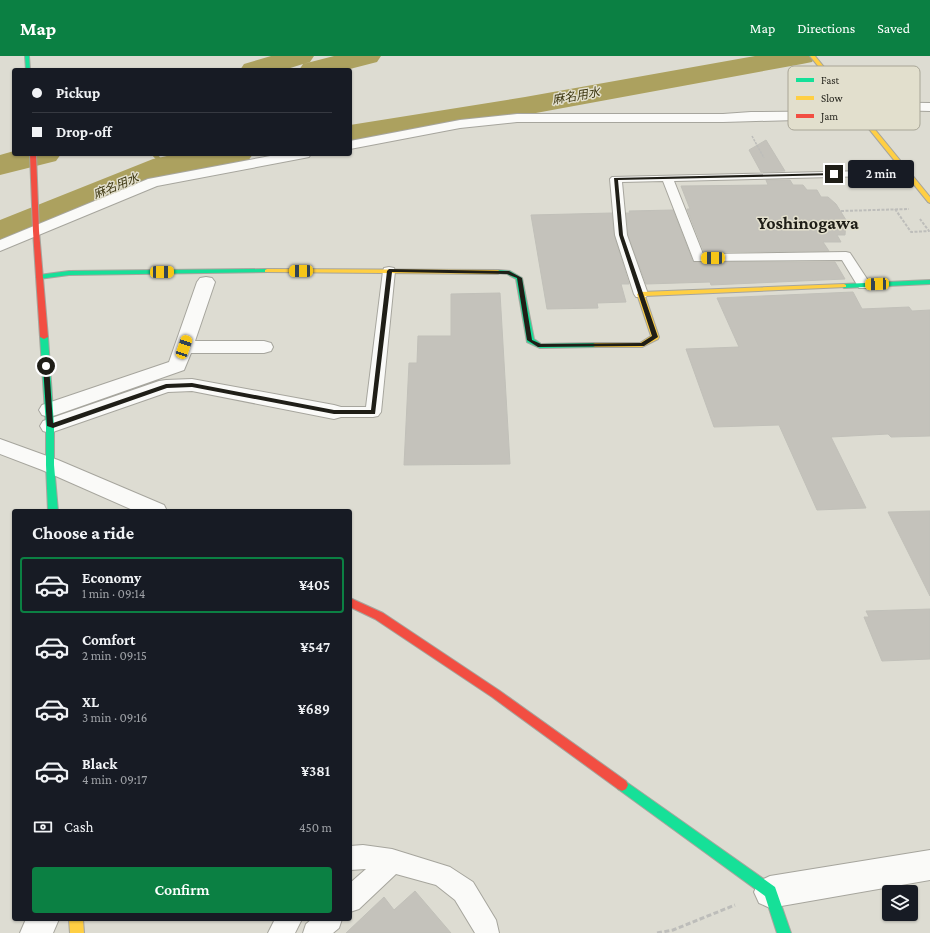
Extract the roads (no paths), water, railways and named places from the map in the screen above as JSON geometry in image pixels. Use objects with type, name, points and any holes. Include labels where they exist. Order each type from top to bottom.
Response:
[{"type":"street","points":[[28,56],[28,68]]},
{"type":"street","points":[[812,57],[820,66]]},
{"type":"street","points":[[920,108],[930,107]]},
{"type":"street","points":[[352,145],[515,112],[723,118],[788,115]]},
{"type":"street","points":[[872,130],[930,201]]},
{"type":"street","points":[[33,156],[39,278],[50,418],[50,465],[53,509]]},
{"type":"street","points":[[0,246],[36,227],[153,182],[293,156]]},
{"type":"street","points":[[39,278],[69,273],[389,271],[508,272],[519,278],[530,340],[540,346],[642,345],[655,337],[641,294],[930,282]]},
{"type":"street","points":[[50,418],[177,366],[206,282]]},
{"type":"street","points":[[184,347],[264,347]]},
{"type":"street","points":[[50,418],[166,386],[192,385],[334,412]]},
{"type":"street","points":[[0,446],[50,465],[151,509]]},
{"type":"street","points":[[352,603],[379,616],[496,694],[770,892],[784,933]]},
{"type":"street","points":[[770,892],[930,865]]},
{"type":"street","points":[[36,933],[42,921]]},
{"type":"street","points":[[76,921],[77,933]]},
{"type":"lane","points":[[641,294],[621,235],[616,179],[907,173]]},
{"type":"lane","points":[[667,178],[698,258],[846,256],[864,285]]},
{"type":"lane","points":[[334,412],[373,412],[389,271]]},
{"type":"lane","points":[[352,858],[363,857],[392,861],[442,875],[464,891],[487,929],[487,933]]},
{"type":"lane","points":[[352,898],[392,861]]},
{"type":"lane","points":[[280,933],[289,921]]},
{"type":"lane","points":[[315,933],[328,921]]},
{"type":"waterway","name":"麻名用水","points":[[261,68],[300,56]]},
{"type":"waterway","points":[[321,68],[367,56]]},
{"type":"waterway","name":"麻名用水","points":[[352,135],[525,106],[802,56]]},
{"type":"waterway","points":[[0,165],[36,156]]},
{"type":"waterway","points":[[156,156],[165,166]]},
{"type":"waterway","name":"麻名用水","points":[[0,234],[57,209],[165,166],[224,156]]},
{"type":"district","name":"Yoshinogawa","points":[[808,223]]}]
